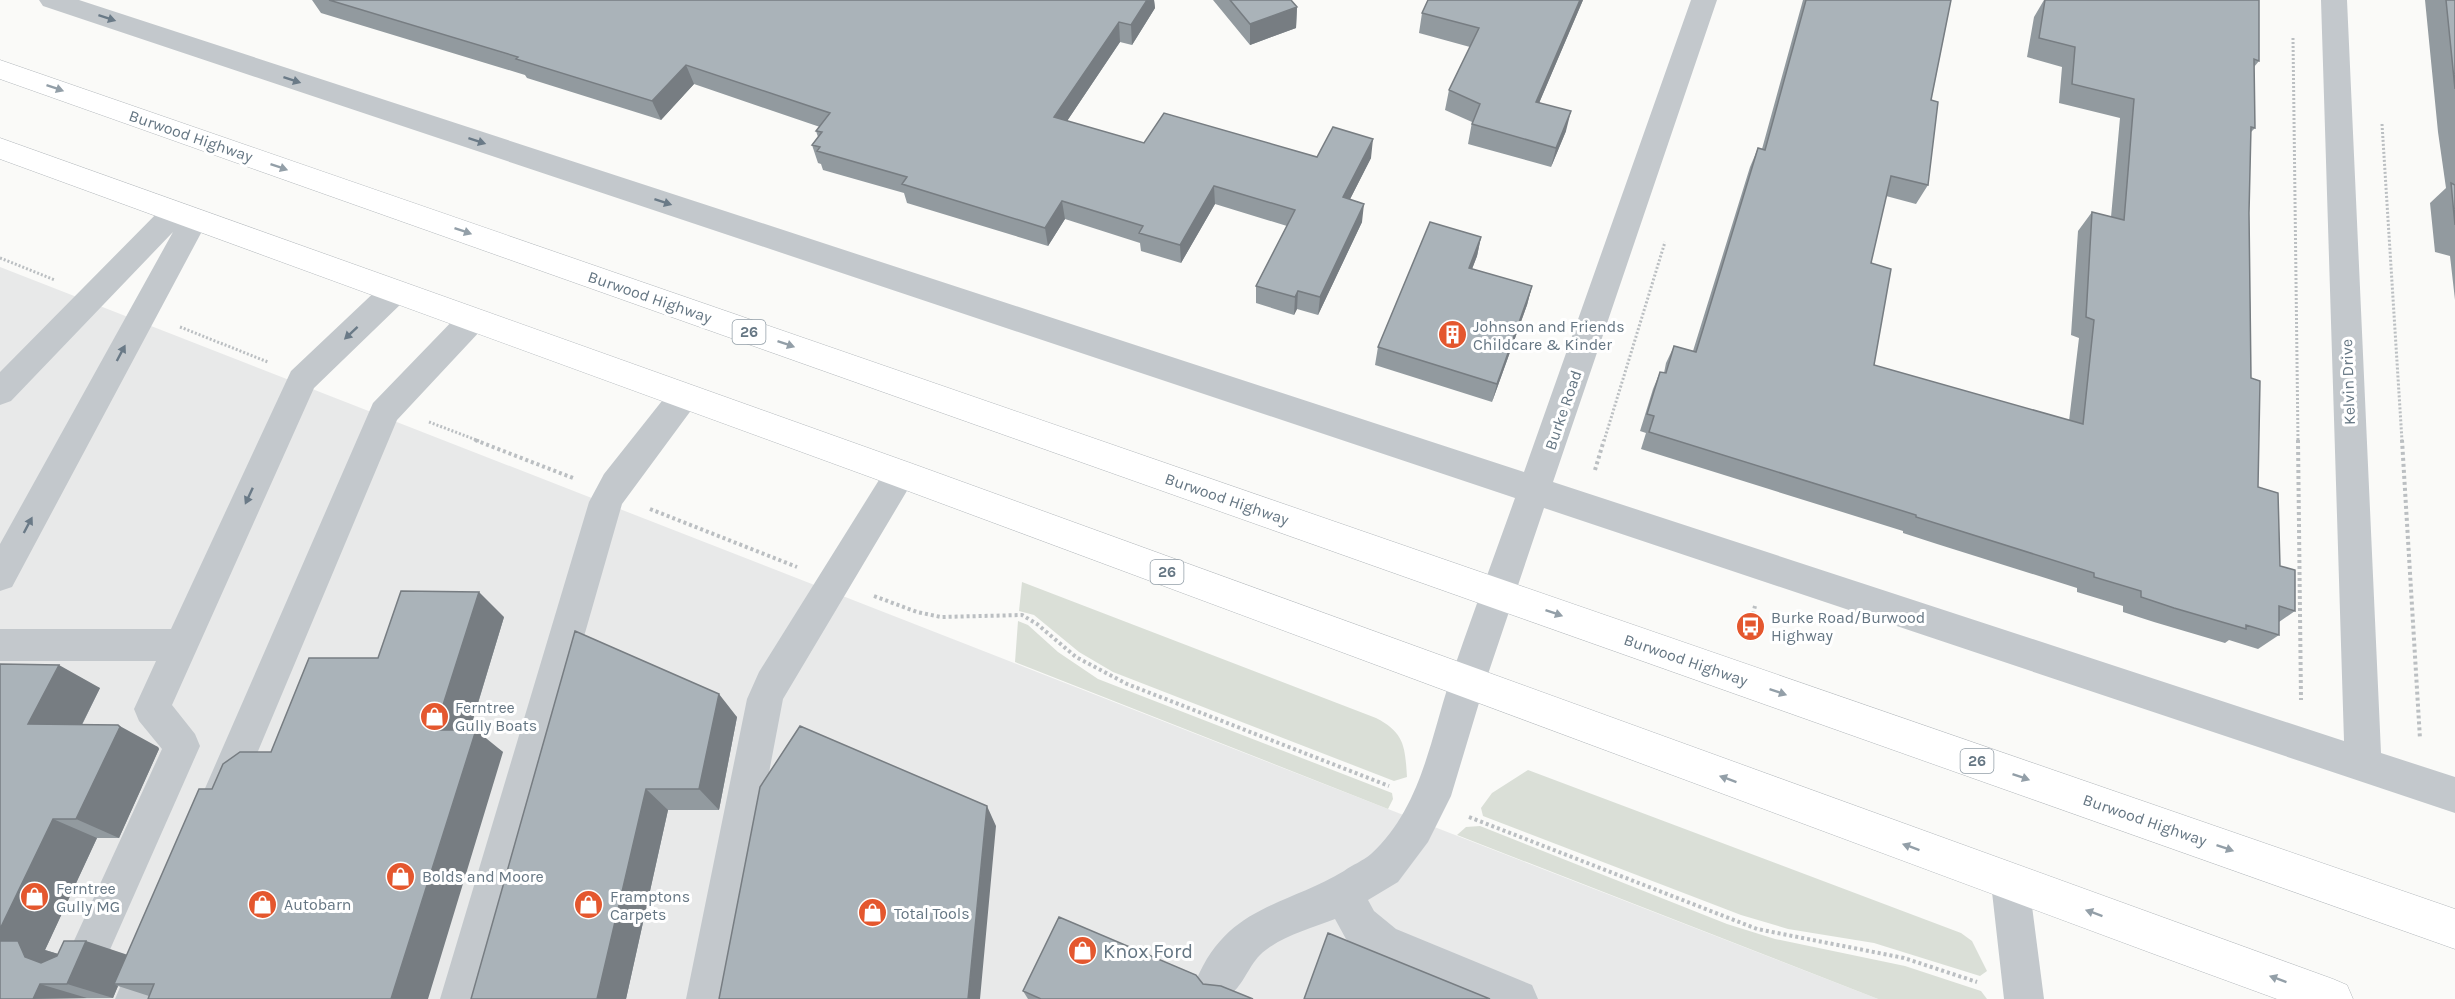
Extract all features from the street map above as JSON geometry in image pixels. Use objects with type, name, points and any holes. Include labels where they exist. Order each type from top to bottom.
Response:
[{"type":"highway","name":"Burwood Highway","points":[[0,69],[2455,929]]},
{"type":"highway","name":"26","points":[[0,148],[393,293],[901,474],[2010,883],[2333,999]]},
{"type":"street","points":[[52,0],[2455,795]]},
{"type":"street","name":"Burke Road","points":[[1216,981],[1246,941],[1282,919],[1330,901],[1384,868],[1415,829],[1438,783],[1467,683],[1704,0]]},
{"type":"street","name":"Kelvin Drive","points":[[2334,0],[2363,764]]},
{"type":"street","points":[[0,392],[184,216]]},
{"type":"street","points":[[0,576],[184,216]]},
{"type":"street","points":[[87,956],[182,746],[152,709],[302,380],[393,293]]},
{"type":"street","points":[[209,825],[384,412],[393,399],[471,321]]},
{"type":"street","points":[[460,999],[606,502],[616,484],[684,396]]},
{"type":"street","points":[[706,999],[765,699],[901,474]]},
{"type":"street","points":[[0,645],[180,645]]},
{"type":"street","points":[[2010,883],[2024,999]]},
{"type":"street","points":[[1343,894],[1360,925],[1382,943],[1518,999]]},
{"type":"street","points":[[135,999],[167,923]]},
{"type":"path","points":[[2293,36],[2301,701]]},
{"type":"path","points":[[2381,119],[2420,740]]},
{"type":"path","points":[[1594,473],[1666,236]]},
{"type":"path","points":[[696,527],[909,609],[941,617],[1022,615],[1037,624],[1076,657],[1127,684],[1757,928],[1795,938],[1896,955],[1983,984]]},
{"type":"shaded area","points":[[0,267],[1388,809],[1878,999],[0,999]]},
{"type":"shaded area","points":[[1022,582],[1376,718],[1393,729],[1402,742],[1407,777],[1394,781],[1113,672],[1079,652],[1034,615],[1019,611]]},
{"type":"shaded area","points":[[1018,621],[1028,625],[1058,652],[1098,679],[1392,793],[1393,799],[1388,809],[1015,662]]},
{"type":"shaded area","points":[[1528,770],[1961,933],[1972,941],[1987,971],[1980,976],[1874,943],[1788,929],[1741,915],[1483,816],[1481,808],[1492,793]]},
{"type":"shaded area","points":[[1480,826],[1727,924],[1775,939],[1905,966],[1981,991],[1987,999],[1878,999],[1457,835],[1466,827]]},
{"type":"building","points":[[329,0],[1147,0],[1131,25],[1119,22],[1054,117],[1144,143],[1164,113],[1317,157],[1333,127],[1373,139],[1343,197],[1364,204],[1320,297],[1298,291],[1295,297],[1256,286],[1295,210],[1214,186],[1180,245],[1139,233],[1143,226],[1062,201],[1045,228],[902,184],[907,177],[817,151],[820,147],[812,145],[822,132],[816,131],[830,113],[686,65],[652,101],[516,59],[518,57]]},
{"type":"building","points":[[1230,0],[1291,0],[1297,7],[1250,24]]},
{"type":"building","points":[[1428,0],[1580,0],[1536,102],[1571,111],[1556,148],[1472,124],[1480,104],[1449,90],[1479,28],[1422,13]]},
{"type":"building","points":[[1806,0],[1951,0],[1931,100],[1938,102],[1928,185],[1891,176],[1871,263],[1891,269],[1874,365],[2083,424],[2094,320],[2086,317],[2092,212],[2124,220],[2134,99],[2072,84],[2075,47],[2039,38],[2045,0],[2259,0],[2259,61],[2254,59],[2255,128],[2251,127],[2249,213],[2251,378],[2260,381],[2258,487],[2278,493],[2280,566],[2295,570],[2295,611],[2279,606],[2279,635],[2246,625],[2246,629],[2174,608],[2141,597],[2141,591],[2094,577],[2094,573],[1649,432],[1654,416],[1647,414],[1660,372],[1666,373],[1674,346],[1696,352],[1758,148],[1765,150]]},
{"type":"building","points":[[2446,0],[2455,0],[2455,89]]},
{"type":"building","points":[[2451,183],[2455,185],[2455,225]]},
{"type":"building","name":"Johnson and Friends Childcare & Kinder","points":[[1430,222],[1481,237],[1469,268],[1532,286],[1497,384],[1378,347]]},
{"type":"building","points":[[401,591],[479,592],[435,730],[476,730],[391,999],[148,999],[154,984],[114,984],[199,789],[212,789],[223,764],[240,752],[271,752],[309,658],[378,658]]},
{"type":"building","name":"Framptons Carpets","points":[[575,631],[719,694],[699,789],[646,789],[597,999],[471,999]]},
{"type":"building","points":[[0,664],[59,665],[28,724],[118,725],[120,727],[76,819],[53,819],[0,929]]},
{"type":"building","name":"Total Tools","points":[[800,726],[987,806],[968,999],[719,999],[760,787]]},
{"type":"building","name":"Knox Ford","points":[[1059,917],[1196,975],[1203,984],[1221,986],[1253,999],[1041,999],[1023,991]]},
{"type":"building","points":[[1328,933],[1490,999],[1304,999]]},
{"type":"building","points":[[0,941],[18,941],[25,957],[41,963],[57,956],[64,941],[86,941],[67,984],[40,984],[33,999],[0,999]]},
{"type":"place","name":"Johnson and Friends Childcare & Kinder","points":[[1452,335]]},
{"type":"place","name":"Burke Road/Burwood Highway","points":[[1750,626]]},
{"type":"place","name":"Ferntree Gully Boats","points":[[434,716]]},
{"type":"place","name":"Bolds and Moore","points":[[401,876]]},
{"type":"place","name":"Ferntree Gully MG","points":[[35,897]]},
{"type":"place","name":"Autobarn","points":[[263,904]]},
{"type":"place","name":"Framptons Carpets","points":[[589,905]]},
{"type":"place","name":"Total Tools","points":[[873,913]]},
{"type":"place","name":"Knox Ford","points":[[1082,951]]}]
